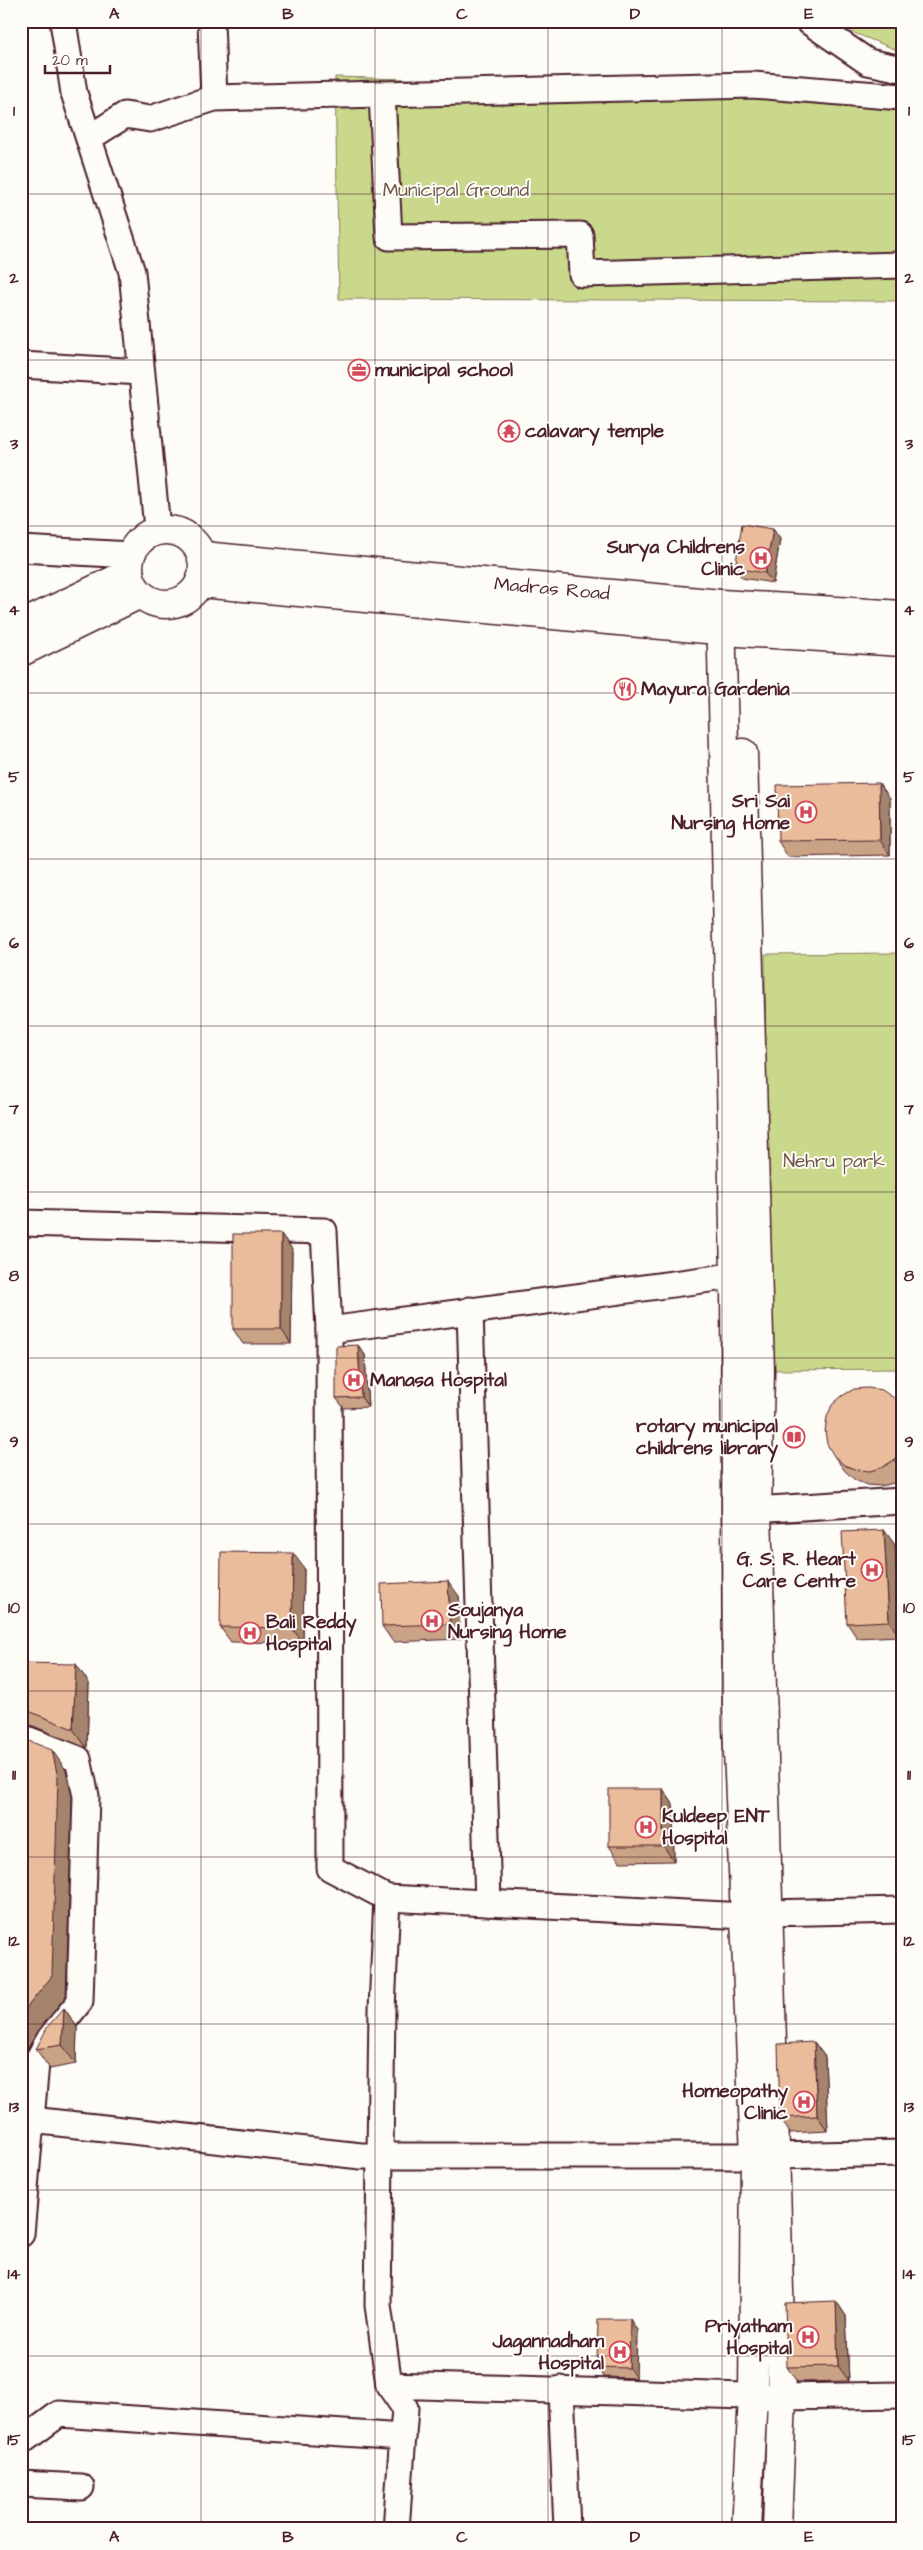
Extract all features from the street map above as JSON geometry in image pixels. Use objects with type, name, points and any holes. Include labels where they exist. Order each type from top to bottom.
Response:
[{"type":"main road","points":[[21,652],[133,574],[141,539],[152,532],[164,529],[188,536],[197,545],[202,556],[204,568],[200,583],[186,600],[174,604],[162,604],[133,574]]},
{"type":"main road","name":"Madras Road","points":[[202,556],[730,617],[902,615]]},
{"type":"main road","points":[[21,625],[133,574]]},
{"type":"main road","points":[[200,583],[730,617],[902,642]]},
{"type":"main road","points":[[730,617],[746,1274],[760,1372],[746,1511],[756,1914],[765,2156],[782,2397],[777,2529]]},
{"type":"main road","points":[[746,2529],[765,2156]]},
{"type":"street","points":[[63,21],[74,93],[132,272],[156,518]]},
{"type":"street","points":[[211,21],[214,98]]},
{"type":"street","points":[[808,21],[868,62],[902,69]]},
{"type":"street","points":[[89,138],[125,115],[150,119],[214,98],[753,85],[902,97]]},
{"type":"street","points":[[382,94],[389,237],[580,235],[582,274],[902,264]]},
{"type":"street","points":[[21,364],[141,372]]},
{"type":"street","points":[[21,549],[133,574]]},
{"type":"street","points":[[21,1223],[324,1231],[329,1330],[330,1868],[386,1898],[756,1914],[902,1910]]},
{"type":"street","points":[[329,1330],[746,1274]]},
{"type":"street","points":[[470,1310],[488,1903]]},
{"type":"street","points":[[746,1511],[902,1501]]},
{"type":"street","points":[[21,1737],[78,1759],[86,1796],[80,2001],[50,2038],[36,2063],[26,2128],[21,2234]]},
{"type":"street","points":[[386,1898],[382,2009],[378,2305],[389,2385],[406,2408],[396,2529]]},
{"type":"street","points":[[26,2128],[361,2156],[765,2156],[902,2153]]},
{"type":"street","points":[[389,2385],[782,2397],[902,2395]]},
{"type":"street","points":[[561,2390],[567,2529]]},
{"type":"street","points":[[21,2442],[59,2414],[403,2437]]},
{"type":"street","points":[[21,2484],[81,2487]]},
{"type":"green space","points":[[834,21],[902,21],[902,52],[844,29]]},
{"type":"green space","name":"Municipal Ground","points":[[335,77],[902,93],[902,301],[339,299]]},
{"type":"green space","name":"Nehru park","points":[[902,953],[902,1369],[768,1370],[765,954]]},
{"type":"building","points":[[742,524],[773,529],[765,573],[735,568]]},
{"type":"building","points":[[879,783],[880,840],[778,841],[777,785]]},
{"type":"building","points":[[233,1234],[281,1234],[281,1329],[233,1329]]},
{"type":"building","points":[[358,1345],[361,1397],[336,1398],[336,1346]]},
{"type":"building","points":[[854,1389],[882,1390],[894,1398],[902,1407],[902,1452],[883,1467],[870,1471],[857,1470],[844,1465],[834,1456],[827,1444],[825,1431],[827,1417],[832,1405]]},
{"type":"building","points":[[884,1530],[889,1621],[847,1623],[842,1532]]},
{"type":"building","points":[[221,1552],[293,1553],[292,1628],[220,1627]]},
{"type":"building","points":[[448,1581],[450,1624],[382,1626],[381,1584]]},
{"type":"building","points":[[21,1663],[76,1664],[73,1729],[21,1708]]},
{"type":"building","points":[[21,1738],[52,1750],[58,1778],[52,1976],[21,2016]]},
{"type":"building","points":[[609,1789],[663,1789],[663,1846],[609,1846]]},
{"type":"building","points":[[64,2008],[62,2045],[36,2049],[48,2026]]},
{"type":"building","points":[[814,2042],[817,2116],[780,2118],[778,2044]]},
{"type":"building","points":[[836,2301],[838,2366],[787,2367],[785,2303]]},
{"type":"building","points":[[598,2319],[630,2319],[629,2368],[597,2367]]},
{"type":"place","name":"municipal school","points":[[359,370]]},
{"type":"place","name":"calavary temple","points":[[509,431]]},
{"type":"place","name":"Surya Childrens Clinic","points":[[761,558]]},
{"type":"place","name":"Mayura Gardenia","points":[[625,689]]},
{"type":"place","name":"Sri Sai Nursing Home","points":[[806,812]]},
{"type":"place","name":"Manasa Hospital","points":[[354,1380]]},
{"type":"place","name":"rotary municipal childrens library","points":[[794,1437]]},
{"type":"place","name":"G. S. R. Heart Care Centre","points":[[872,1570]]},
{"type":"place","name":"Soujanya Nursing Home","points":[[432,1621]]},
{"type":"place","name":"Bali Reddy Hospital","points":[[250,1633]]},
{"type":"place","name":"Kuldeep ENT Hospital","points":[[646,1827]]},
{"type":"place","name":"Homeopathy Clinic","points":[[804,2102]]},
{"type":"place","name":"Priyatham Hospital","points":[[808,2337]]},
{"type":"place","name":"Jagannadham Hospital","points":[[620,2352]]}]
